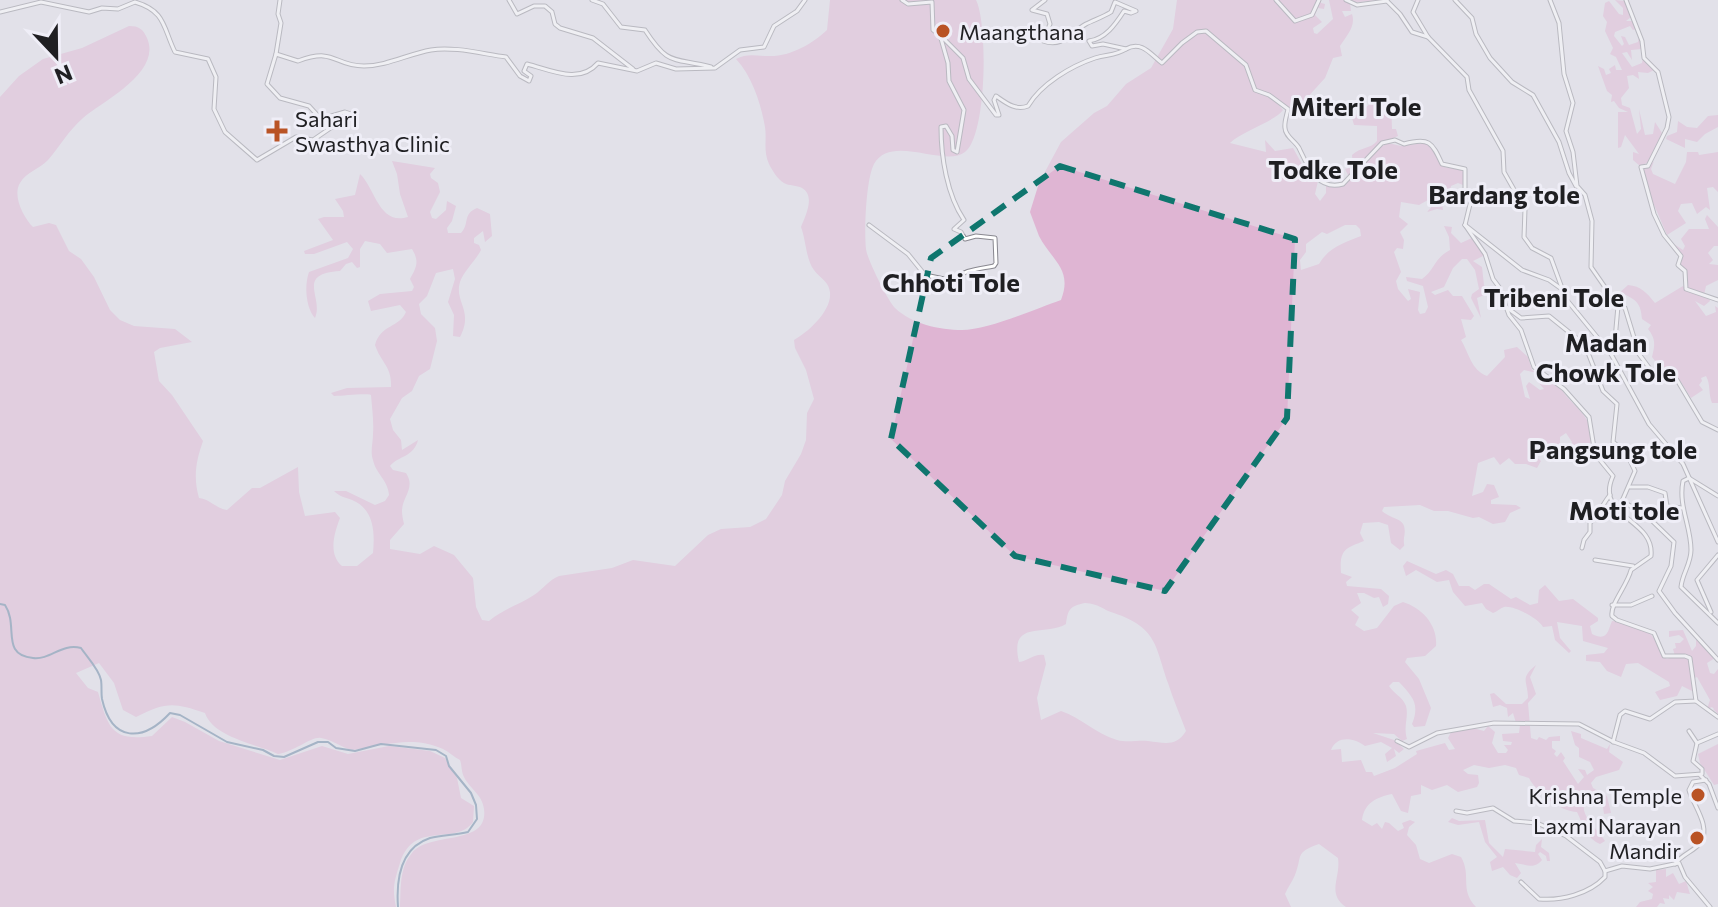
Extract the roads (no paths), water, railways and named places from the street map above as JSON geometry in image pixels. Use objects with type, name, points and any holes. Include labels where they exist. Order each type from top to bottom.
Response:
[{"type":"street","points":[[0,12],[41,2],[91,12],[102,8],[118,9],[138,2],[159,13],[175,52],[206,57],[216,77],[214,109],[225,132],[257,160],[296,137],[313,140],[351,114],[345,112],[321,119],[309,106],[280,98],[267,84],[281,23],[278,14],[280,0]]},
{"type":"street","points":[[509,0],[517,14],[534,6],[545,6],[552,12],[555,24],[560,28],[593,38],[637,71]]},
{"type":"street","points":[[592,0],[603,4],[621,27],[645,30],[653,46],[675,61],[715,68]]},
{"type":"street","points":[[276,54],[298,61],[316,54],[327,55],[361,66],[435,49],[506,57],[520,76],[529,81],[531,76],[524,71],[527,64],[576,77],[587,73],[598,63],[637,71],[656,63],[676,69],[715,68],[740,50],[764,47],[774,26],[797,11],[805,0]]},
{"type":"street","points":[[902,0],[908,4],[932,2],[933,30],[963,58],[969,79],[996,115],[999,115],[994,100],[996,96],[1022,109],[1066,71],[1092,59],[1111,57],[1133,46],[1143,47],[1162,63],[1182,43],[1203,30],[1211,33],[1231,55],[1247,66],[1256,91],[1269,95],[1288,109],[1287,134],[1313,175],[1327,184],[1343,184],[1382,143],[1395,140],[1404,144],[1415,140],[1426,141],[1437,150],[1442,164],[1465,169],[1465,189],[1471,200],[1465,225],[1485,254],[1509,315],[1521,330],[1534,367],[1564,389],[1589,417],[1595,454],[1613,476],[1608,486],[1615,508],[1646,534],[1652,548],[1651,556],[1633,566],[1595,560]]},
{"type":"street","points":[[1045,0],[1032,10],[1047,14],[1050,24],[1043,41],[1052,44],[1068,39],[1080,27],[1111,12],[1115,2],[1134,8],[1134,13],[1124,11],[1115,25],[1098,40],[1089,41],[1092,46],[1103,44],[1126,49]]},
{"type":"street","points":[[1276,0],[1295,21],[1312,15],[1319,0]]},
{"type":"street","points":[[1346,0],[1357,5],[1386,0],[1412,32],[1428,37]]},
{"type":"street","points":[[1418,0],[1413,12],[1428,37],[1467,77],[1469,90],[1503,151],[1504,172],[1525,209],[1524,237],[1532,248],[1551,258],[1573,310],[1611,354],[1649,424],[1680,459],[1706,510],[1718,542]]},
{"type":"street","points":[[1455,0],[1472,18],[1476,34],[1490,58],[1512,82],[1533,95],[1559,142],[1569,173],[1585,195],[1592,221],[1591,267],[1618,306],[1625,308],[1639,354],[1650,369],[1677,380],[1702,422],[1718,430]]},
{"type":"street","points":[[1550,0],[1559,23],[1564,74],[1573,103],[1565,127],[1573,152],[1577,186]]},
{"type":"street","points":[[1626,0],[1642,41],[1644,58],[1658,72],[1669,117],[1654,160],[1648,166],[1641,167],[1654,214],[1664,235],[1681,256],[1678,265],[1685,271],[1686,289],[1718,300]]},
{"type":"street","points":[[869,225],[908,254],[925,275],[954,281],[967,271],[977,271],[996,263],[995,238],[976,236],[965,239],[961,232],[954,229],[964,220],[950,187],[941,151],[941,127],[946,126],[952,136],[953,150],[957,152],[964,110],[949,81],[948,63],[940,35]]},
{"type":"street","points":[[1465,225],[1522,270],[1549,280],[1563,290]]},
{"type":"street","points":[[1611,354],[1614,351],[1618,306]]},
{"type":"street","points":[[1506,307],[1521,318],[1549,316],[1585,345],[1603,391],[1617,404],[1613,442],[1627,454],[1635,471],[1622,501],[1615,508]]},
{"type":"street","points":[[1689,478],[1718,496]]},
{"type":"street","points":[[1689,478],[1683,481],[1682,508],[1691,548],[1690,562],[1681,587],[1714,616]]},
{"type":"street","points":[[1627,489],[1660,489],[1665,493],[1667,506],[1682,508]]},
{"type":"street","points":[[1582,548],[1590,532],[1590,523],[1598,517],[1601,506],[1610,495]]},
{"type":"street","points":[[1622,501],[1643,513],[1673,539],[1671,566],[1659,591],[1718,660]]},
{"type":"street","points":[[1718,555],[1697,580],[1718,623]]},
{"type":"street","points":[[1633,566],[1626,587],[1612,605],[1612,616],[1654,633],[1664,656],[1690,658],[1696,701]]},
{"type":"street","points":[[1612,605],[1631,605],[1652,596]]},
{"type":"street","points":[[1613,742],[1620,715],[1625,711],[1650,719],[1675,702],[1696,701],[1718,717]]},
{"type":"street","points":[[1397,741],[1409,747],[1437,733],[1494,723],[1579,724],[1613,742],[1644,753],[1675,776],[1700,775],[1706,780],[1718,808]]},
{"type":"street","points":[[1689,731],[1697,743],[1693,759],[1702,769],[1700,775]]},
{"type":"street","points":[[1697,743],[1718,734]]},
{"type":"street","points":[[1675,864],[1703,837],[1703,826],[1689,790],[1693,782],[1706,780]]},
{"type":"street","points":[[1712,791],[1718,791]]},
{"type":"street","points":[[1456,811],[1467,813],[1493,808],[1514,821],[1537,823],[1566,836],[1600,862],[1605,871],[1605,877],[1599,884],[1560,899],[1539,899],[1521,882]]},
{"type":"street","points":[[1605,871],[1622,866],[1650,869],[1679,863],[1685,877],[1710,907]]},
{"type":"waterway","points":[[0,604],[5,605],[9,613],[13,645],[23,656],[39,658],[68,648],[81,648],[100,676],[107,713],[121,730],[139,733],[160,723],[170,713],[180,715],[227,742],[263,750],[274,756],[284,757],[318,742],[355,751],[381,744],[436,750],[446,756],[449,766],[471,793],[477,819],[468,832],[430,838],[412,849],[399,876],[398,907]]},
{"type":"place","name":"Maangthana","points":[[943,31]]},
{"type":"place","name":"Sahari Swasthya Clinic","points":[[277,131]]},
{"type":"place","name":"Krishna Temple","points":[[1698,795]]},
{"type":"place","name":"Laxmi Narayan Mandir","points":[[1697,838]]},
{"type":"district","name":"Miteri Tole","points":[[1356,105]]},
{"type":"district","name":"Todke Tole","points":[[1333,168]]},
{"type":"district","name":"Bardang tole","points":[[1504,193]]},
{"type":"district","name":"Chhoti Tole","points":[[951,281]]},
{"type":"district","name":"Tribeni Tole","points":[[1554,296]]},
{"type":"district","name":"Madan Chowk Tole","points":[[1606,356]]},
{"type":"district","name":"Pangsung tole","points":[[1613,448]]},
{"type":"district","name":"Moti tole","points":[[1624,509]]}]
